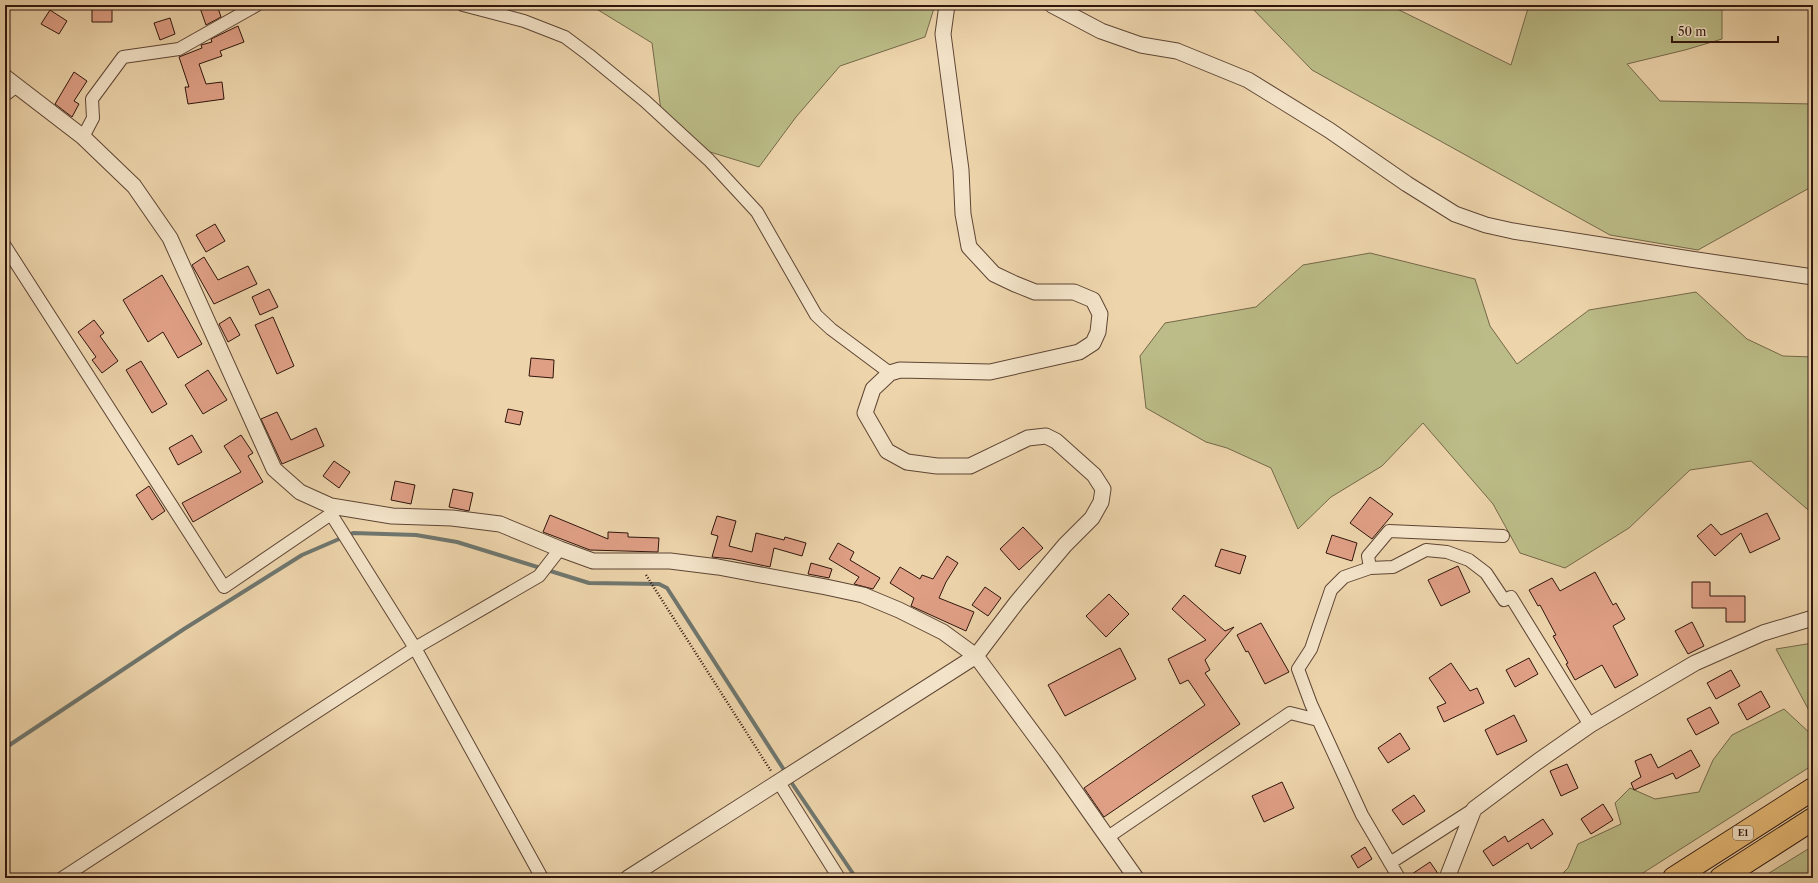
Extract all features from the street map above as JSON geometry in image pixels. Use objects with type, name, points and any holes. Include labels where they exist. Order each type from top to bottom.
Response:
[{"type":"highway","name":"E1","points":[[1674,878],[1813,789]]},
{"type":"highway","name":"E1","points":[[1721,878],[1813,820]]},
{"type":"street","points":[[83,137],[93,118],[92,99],[122,57],[179,48],[257,5]]},
{"type":"street","points":[[463,5],[524,21],[564,38],[589,55],[645,101],[709,160],[757,212],[816,315],[831,329],[890,373]]},
{"type":"street","points":[[628,878],[795,770],[976,656],[1031,585],[1065,545],[1092,518],[1101,502],[1103,489],[1094,475],[1056,441],[1046,436],[1028,438],[970,466],[937,466],[907,462],[887,451],[865,413],[873,389],[890,373],[900,370],[990,372],[1079,352],[1092,343],[1098,332],[1100,314],[1093,300],[1074,292],[1035,292],[1015,284],[994,274],[969,247],[964,214],[961,170],[943,34],[947,5]]},
{"type":"street","points":[[1052,5],[1101,31],[1141,45],[1177,51],[1248,80],[1329,130],[1407,184],[1455,214],[1486,225],[1513,231],[1813,277]]},
{"type":"street","points":[[9,86],[83,137],[134,186],[170,238],[274,469],[300,492],[331,510],[392,516],[452,518],[500,524],[557,553],[593,561],[670,561],[718,567],[863,595],[899,610],[943,632],[976,656],[1108,837],[1136,878]]},
{"type":"street","points":[[5,246],[224,587],[331,510]]},
{"type":"street","points":[[331,510],[350,545],[416,648],[542,878]]},
{"type":"street","points":[[1370,568],[1368,556],[1389,531],[1503,536]]},
{"type":"street","points":[[1395,877],[1390,863],[1362,815],[1318,720],[1298,669],[1311,648],[1331,590],[1344,577],[1370,568],[1393,567],[1426,550],[1447,552],[1469,560],[1486,573],[1504,600],[1511,597],[1590,725]]},
{"type":"street","points":[[62,878],[416,648],[539,576],[557,553]]},
{"type":"street","points":[[1390,863],[1474,809],[1590,725],[1695,663],[1763,632],[1813,618]]},
{"type":"street","points":[[1108,837],[1290,713],[1318,720]]},
{"type":"street","points":[[779,781],[839,878]]},
{"type":"street","points":[[1447,878],[1474,809]]},
{"type":"path","points":[[650,581],[779,781]]},
{"type":"green space","points":[[590,5],[935,5],[925,37],[840,66],[796,117],[759,167],[710,152],[679,125],[662,118],[652,43]]},
{"type":"green space","points":[[1249,5],[1389,5],[1511,65],[1529,5],[1722,5],[1722,39],[1685,50],[1627,64],[1660,101],[1813,104],[1813,186],[1698,250],[1610,235],[1312,70]]},
{"type":"green space","points":[[1370,253],[1475,279],[1490,326],[1517,364],[1589,310],[1696,292],[1747,339],[1783,356],[1813,357],[1813,514],[1751,461],[1690,470],[1629,528],[1565,568],[1520,553],[1493,504],[1423,423],[1382,466],[1331,497],[1298,529],[1271,468],[1227,448],[1206,442],[1146,408],[1140,356],[1165,323],[1256,307],[1303,265]]},
{"type":"green space","points":[[1813,643],[1813,718],[1776,649]]},
{"type":"green space","points":[[1784,709],[1813,736],[1813,765],[1635,878],[1558,878],[1568,868],[1578,844],[1621,824],[1615,803],[1630,788],[1655,799],[1699,792],[1713,760],[1732,735]]},
{"type":"green space","points":[[1813,846],[1813,878],[1761,878]]},
{"type":"building","points":[[112,5],[112,22],[92,22],[92,6]]},
{"type":"building","points":[[199,5],[217,5],[221,17],[206,25]]},
{"type":"building","points":[[50,10],[67,21],[59,34],[41,24]]},
{"type":"building","points":[[170,18],[175,34],[160,40],[154,23]]},
{"type":"building","points":[[238,26],[244,42],[220,51],[222,56],[199,64],[206,84],[222,82],[224,99],[188,104],[185,87],[189,87],[179,57],[202,48],[201,45],[212,42],[211,39]]},
{"type":"building","points":[[74,72],[87,81],[74,101],[79,104],[72,117],[55,104]]},
{"type":"building","points":[[215,224],[225,241],[206,252],[196,235]]},
{"type":"building","points":[[204,257],[218,280],[248,266],[257,284],[214,304],[192,265]]},
{"type":"building","points":[[162,275],[202,344],[178,358],[163,332],[148,342],[123,300]]},
{"type":"building","points":[[269,289],[278,307],[260,315],[252,297]]},
{"type":"building","points":[[230,317],[240,335],[228,342],[219,324]]},
{"type":"building","points":[[273,317],[294,366],[277,374],[255,325]]},
{"type":"building","points":[[94,320],[104,333],[100,336],[118,361],[102,373],[92,360],[96,357],[78,332]]},
{"type":"building","points":[[531,358],[554,360],[553,378],[529,376]]},
{"type":"building","points":[[141,361],[167,404],[152,413],[126,370]]},
{"type":"building","points":[[208,370],[227,400],[203,414],[185,385]]},
{"type":"building","points":[[508,409],[523,412],[520,425],[505,422]]},
{"type":"building","points":[[277,412],[291,440],[316,428],[324,446],[282,464],[261,419]]},
{"type":"building","points":[[192,435],[202,452],[178,465],[169,448]]},
{"type":"building","points":[[241,435],[253,453],[248,456],[263,482],[193,522],[182,503],[241,472],[224,446]]},
{"type":"building","points":[[334,461],[350,472],[339,488],[323,476]]},
{"type":"building","points":[[395,481],[415,485],[411,504],[391,500]]},
{"type":"building","points":[[149,486],[165,511],[152,520],[136,495]]},
{"type":"building","points":[[453,489],[473,493],[469,511],[449,507]]},
{"type":"building","points":[[1370,497],[1393,514],[1372,539],[1350,523]]},
{"type":"building","points":[[1767,513],[1780,539],[1750,553],[1741,533],[1715,556],[1697,536],[1711,524],[1721,535]]},
{"type":"building","points":[[550,515],[608,539],[608,532],[628,533],[628,537],[659,538],[658,552],[590,550],[543,532]]},
{"type":"building","points":[[717,516],[736,521],[729,546],[752,552],[756,533],[784,540],[785,537],[806,543],[802,556],[774,548],[770,567],[732,559],[712,557],[718,536],[711,534]]},
{"type":"building","points":[[1023,527],[1043,548],[1019,570],[1000,549]]},
{"type":"building","points":[[1332,535],[1357,543],[1352,561],[1326,553]]},
{"type":"building","points":[[838,543],[854,552],[850,560],[880,578],[873,589],[854,584],[859,577],[829,559]]},
{"type":"building","points":[[1221,549],[1246,556],[1240,574],[1215,566]]},
{"type":"building","points":[[947,556],[958,563],[946,582],[939,598],[974,612],[966,631],[911,606],[914,598],[890,583],[900,567],[920,579],[922,575],[933,579]]},
{"type":"building","points":[[811,563],[832,569],[829,578],[808,574]]},
{"type":"building","points":[[1458,566],[1470,592],[1441,606],[1428,580]]},
{"type":"building","points":[[1595,572],[1613,605],[1616,603],[1625,619],[1613,626],[1638,675],[1615,688],[1602,665],[1575,680],[1566,664],[1568,663],[1553,636],[1556,635],[1540,605],[1538,606],[1529,590],[1552,578],[1560,591]]},
{"type":"building","points":[[1692,582],[1710,582],[1710,596],[1745,596],[1745,622],[1726,622],[1726,608],[1692,608]]},
{"type":"building","points":[[985,587],[1001,598],[988,616],[972,605]]},
{"type":"building","points":[[1109,594],[1129,614],[1106,637],[1086,616]]},
{"type":"building","points":[[1184,595],[1225,631],[1234,627],[1205,660],[1210,670],[1205,673],[1240,724],[1104,817],[1084,788],[1205,705],[1188,680],[1180,684],[1168,659],[1206,640],[1172,609]]},
{"type":"building","points":[[1692,622],[1704,646],[1688,654],[1675,631]]},
{"type":"building","points":[[1261,623],[1289,672],[1265,684],[1248,651],[1246,652],[1237,635]]},
{"type":"building","points":[[1120,648],[1136,679],[1065,716],[1048,685]]},
{"type":"building","points":[[1529,658],[1538,674],[1515,687],[1506,670]]},
{"type":"building","points":[[1451,663],[1470,691],[1477,688],[1484,703],[1444,722],[1437,707],[1446,703],[1429,678]]},
{"type":"building","points":[[1731,670],[1740,686],[1716,699],[1707,683]]},
{"type":"building","points":[[1761,691],[1770,707],[1747,720],[1738,704]]},
{"type":"building","points":[[1710,707],[1719,723],[1696,735],[1687,719]]},
{"type":"building","points":[[1514,715],[1527,741],[1497,755],[1485,730]]},
{"type":"building","points":[[1400,733],[1410,749],[1388,763],[1378,748]]},
{"type":"building","points":[[1691,750],[1700,766],[1676,779],[1673,773],[1634,790],[1631,783],[1641,777],[1635,761],[1651,754],[1658,768]]},
{"type":"building","points":[[1567,764],[1578,788],[1561,796],[1550,771]]},
{"type":"building","points":[[1282,782],[1294,808],[1264,822],[1252,796]]},
{"type":"building","points":[[1414,795],[1425,811],[1403,825],[1392,810]]},
{"type":"building","points":[[1603,804],[1613,820],[1591,834],[1581,819]]},
{"type":"building","points":[[1543,819],[1553,834],[1531,849],[1528,843],[1493,866],[1483,851],[1505,836],[1508,842]]},
{"type":"building","points":[[1365,847],[1372,859],[1358,868],[1351,856]]},
{"type":"building","points":[[1430,862],[1439,875],[1438,878],[1406,878]]},
{"type":"waterway","points":[[5,748],[184,629],[302,555],[353,533],[416,535],[457,542],[589,583],[659,584],[667,588],[786,773]]},
{"type":"waterway","points":[[789,779],[856,878]]}]
